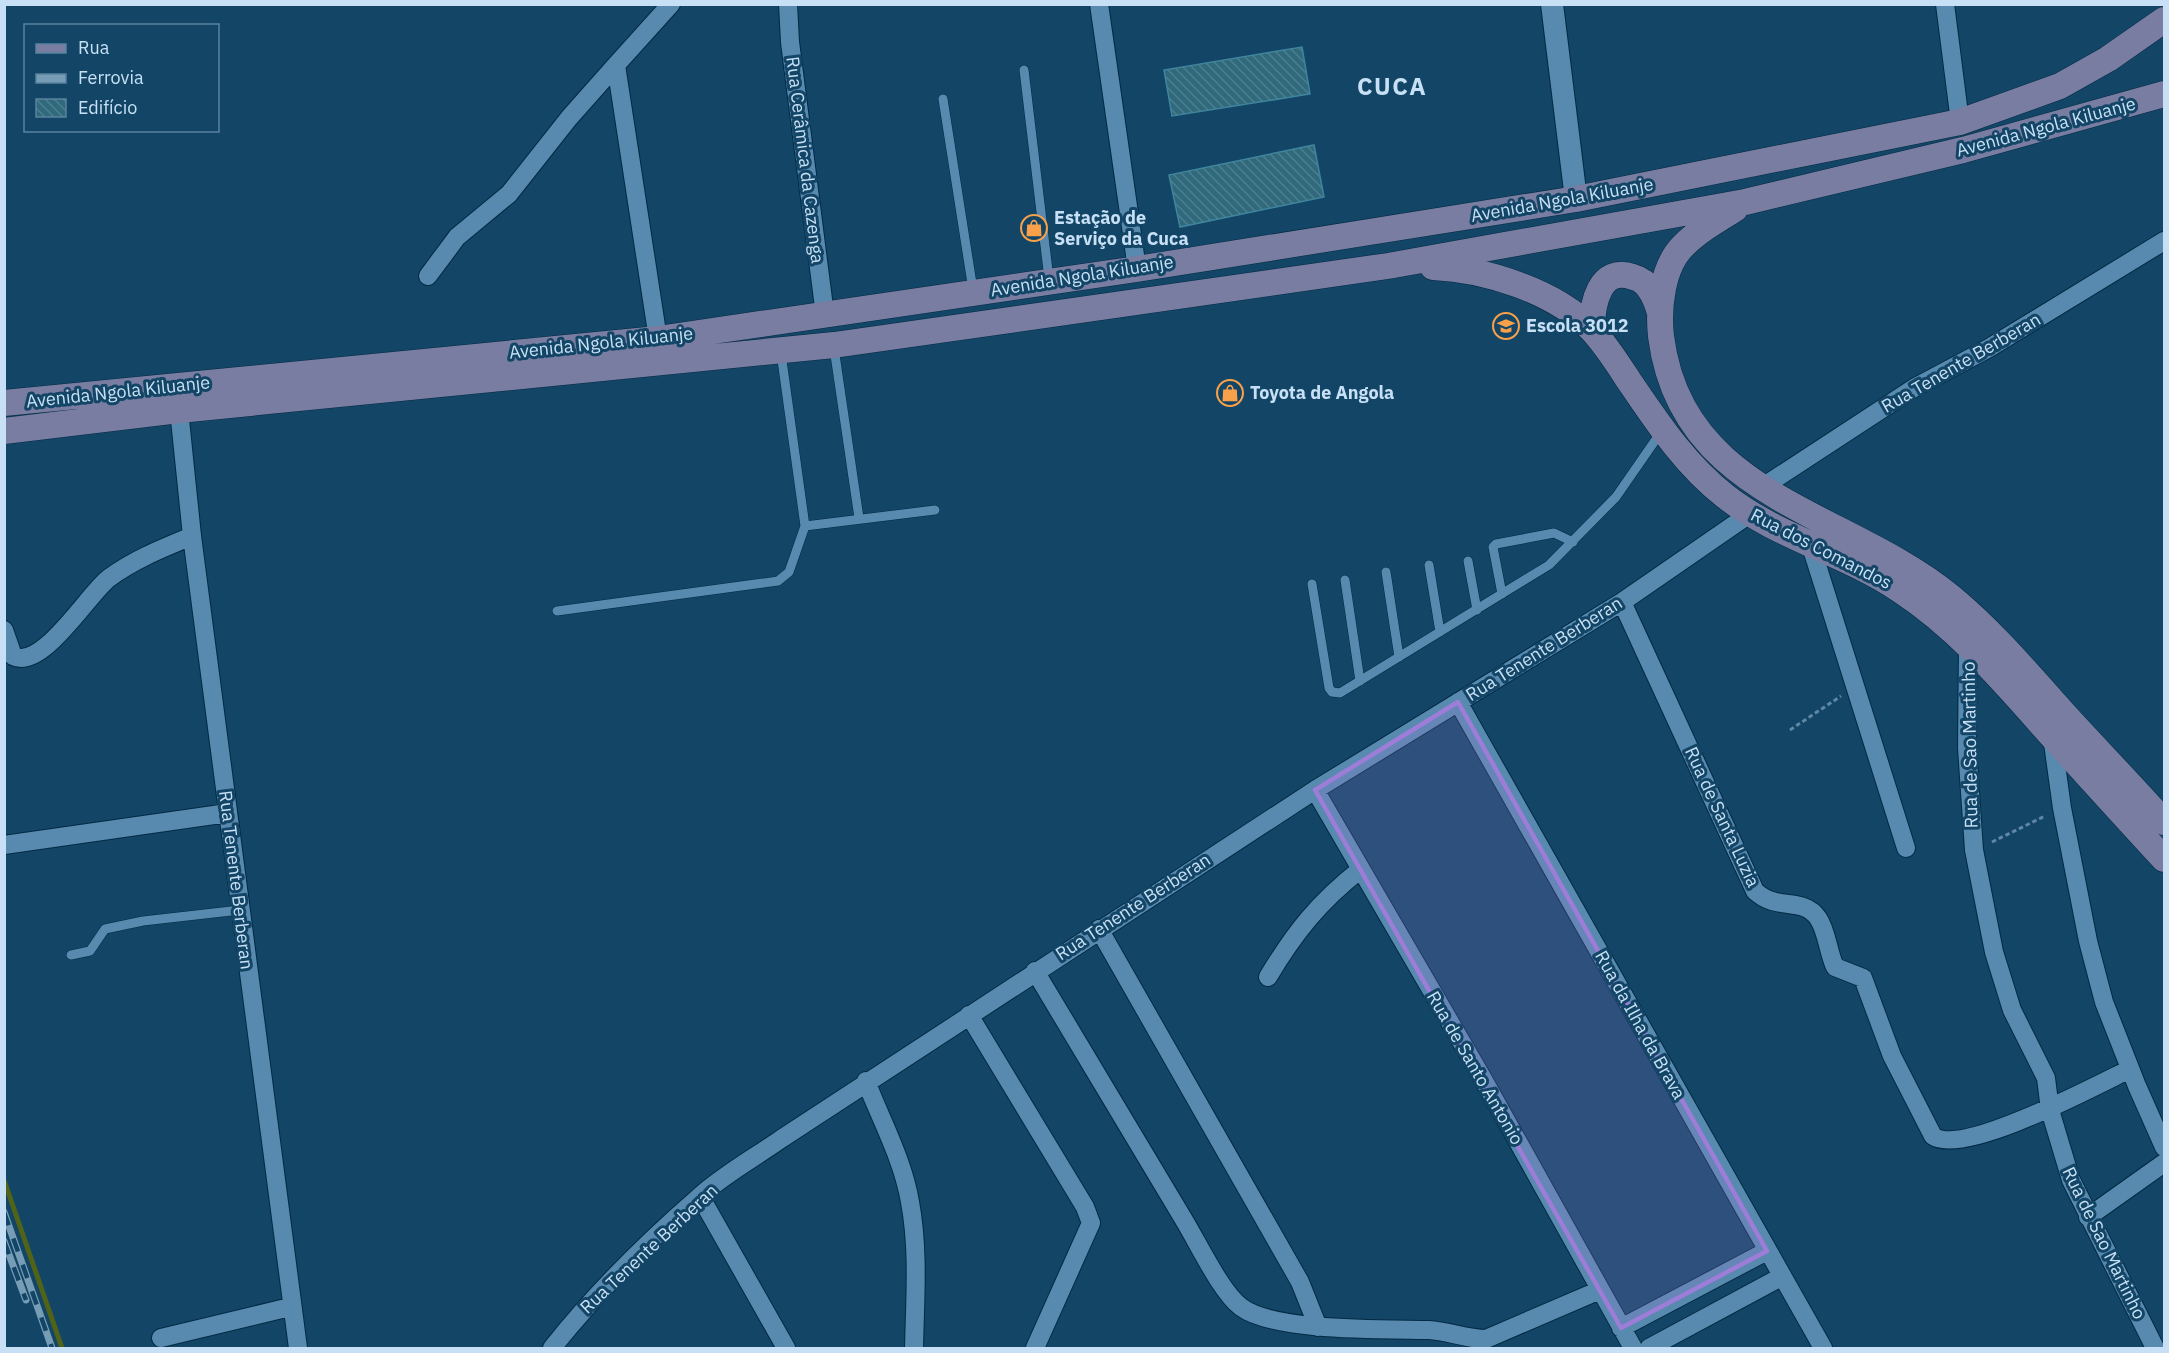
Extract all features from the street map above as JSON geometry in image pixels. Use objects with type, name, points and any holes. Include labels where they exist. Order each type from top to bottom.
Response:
[{"type":"main road","name":"Avenida Ngola Kiluanje","points":[[4,404],[658,339],[1137,268],[1576,199],[1960,122],[2060,86],[2108,59],[2164,20]]},
{"type":"main road","name":"Avenida Ngola Kiluanje","points":[[4,431],[179,410],[834,345],[1388,266],[1745,202],[1963,150],[2164,94]]},
{"type":"main road","points":[[1660,313],[1666,279],[1681,247],[1745,202]]},
{"type":"main road","points":[[1388,266],[1456,268],[1502,278],[1550,300],[1592,329],[1595,298],[1600,286],[1612,277],[1622,274],[1643,281],[1651,290],[1660,313]]},
{"type":"main road","name":"Rua dos Comandos","points":[[1660,313],[1664,360],[1688,418],[1737,471],[1761,488],[1914,572],[1950,597],[1991,634],[2164,822]]},
{"type":"main road","name":"Rua dos Comandos","points":[[1592,329],[1662,430],[1710,482],[1751,513],[1862,567],[1901,590],[1952,629],[2164,860]]},
{"type":"street","points":[[428,276],[457,237],[509,194],[524,178],[569,118],[671,4]]},
{"type":"street","name":"Rua Cerâmica da Cazenga","points":[[788,4],[790,42],[825,315]]},
{"type":"street","points":[[1099,4],[1137,268]]},
{"type":"street","points":[[1552,4],[1576,199]]},
{"type":"street","points":[[1945,4],[1960,122]]},
{"type":"street","points":[[616,65],[658,339]]},
{"type":"street","name":"Rua Tenente Berberan","points":[[1761,488],[1914,387],[1989,348],[2164,241]]},
{"type":"street","name":"Rua Tenente Berberan","points":[[179,410],[192,536],[290,1306],[298,1348]]},
{"type":"street","name":"Rua Tenente Berberan","points":[[552,1348],[599,1294],[700,1196],[866,1081],[1099,929],[1315,789],[1622,602],[1751,513]]},
{"type":"street","points":[[4,630],[13,656],[22,659],[30,656],[49,645],[106,580],[142,557],[192,536]]},
{"type":"street","points":[[1810,543],[1906,848]]},
{"type":"street","name":"Rua de Santa Luzia","points":[[1622,602],[1755,891],[1765,900],[1775,904],[1803,906],[1812,910],[1820,920],[1834,967],[1863,978],[1892,1056],[1929,1131],[1939,1140],[1963,1140],[2050,1110]]},
{"type":"street","name":"Rua de Sao Martinho","points":[[1968,646],[1967,748],[1974,850],[1994,951],[2012,1010],[2046,1078],[2050,1110],[2071,1180],[2155,1348]]},
{"type":"street","name":"Rua da Ilha da Brava","points":[[1458,702],[1823,1348]]},
{"type":"street","points":[[2052,736],[2062,808],[2088,941],[2104,1002],[2164,1147]]},
{"type":"street","name":"Rua de Santo Antonio","points":[[1315,789],[1633,1348]]},
{"type":"street","points":[[4,845],[228,813]]},
{"type":"street","points":[[1268,977],[1308,917],[1361,869]]},
{"type":"street","points":[[1099,929],[1297,1277],[1318,1327]]},
{"type":"street","points":[[1035,971],[1228,1293],[1241,1307],[1260,1316],[1318,1327],[1444,1331],[1469,1344],[1500,1335],[1600,1290]]},
{"type":"street","points":[[969,1015],[1085,1207],[1091,1223],[1035,1348]]},
{"type":"street","points":[[2050,1110],[2130,1069]]},
{"type":"street","points":[[866,1081],[903,1172],[910,1200],[914,1227],[914,1348]]},
{"type":"street","points":[[2088,1217],[2164,1163]]},
{"type":"street","points":[[700,1196],[786,1348]]},
{"type":"street","points":[[1621,1328],[1767,1251]]},
{"type":"street","points":[[1649,1348],[1781,1277]]},
{"type":"street","points":[[161,1338],[290,1306]]},
{"type":"lane","points":[[1024,70],[1049,281]]},
{"type":"lane","points":[[943,99],[973,293]]},
{"type":"lane","points":[[834,345],[859,518]]},
{"type":"lane","points":[[557,611],[778,582],[789,572],[804,526],[780,350]]},
{"type":"lane","points":[[1312,585],[1329,687],[1332,692],[1340,693],[1550,565],[1616,497],[1662,430]]},
{"type":"lane","points":[[804,526],[935,510]]},
{"type":"lane","points":[[1502,594],[1493,547],[1496,544],[1554,533],[1573,542]]},
{"type":"lane","points":[[1468,561],[1477,610]]},
{"type":"lane","points":[[1429,565],[1440,632]]},
{"type":"lane","points":[[1386,572],[1399,657]]},
{"type":"lane","points":[[1345,580],[1360,681]]},
{"type":"lane","points":[[71,955],[90,951],[105,929],[143,921],[240,910]]},
{"type":"path","points":[[1790,730],[1855,687]]},
{"type":"path","points":[[1974,850],[2062,808]]},
{"type":"highlighted area","points":[[1458,702],[1767,1251],[1621,1328],[1315,790]]},
{"type":"building","points":[[1302,47],[1310,94],[1172,116],[1164,70]]},
{"type":"building","points":[[1314,145],[1324,197],[1180,227],[1169,175]]},
{"type":"waterway","points":[[4,1180],[62,1348]]},
{"type":"railway","points":[[4,1212],[52,1348]]},
{"type":"railway","points":[[4,1241],[26,1300]]},
{"type":"place","name":"Estação de Serviço da Cuca","points":[[1034,228]]},
{"type":"place","name":"Escola 3012","points":[[1506,326]]},
{"type":"place","name":"Toyota de Angola","points":[[1230,393]]},
{"type":"district","name":"CUCA","points":[[1392,87]]}]
